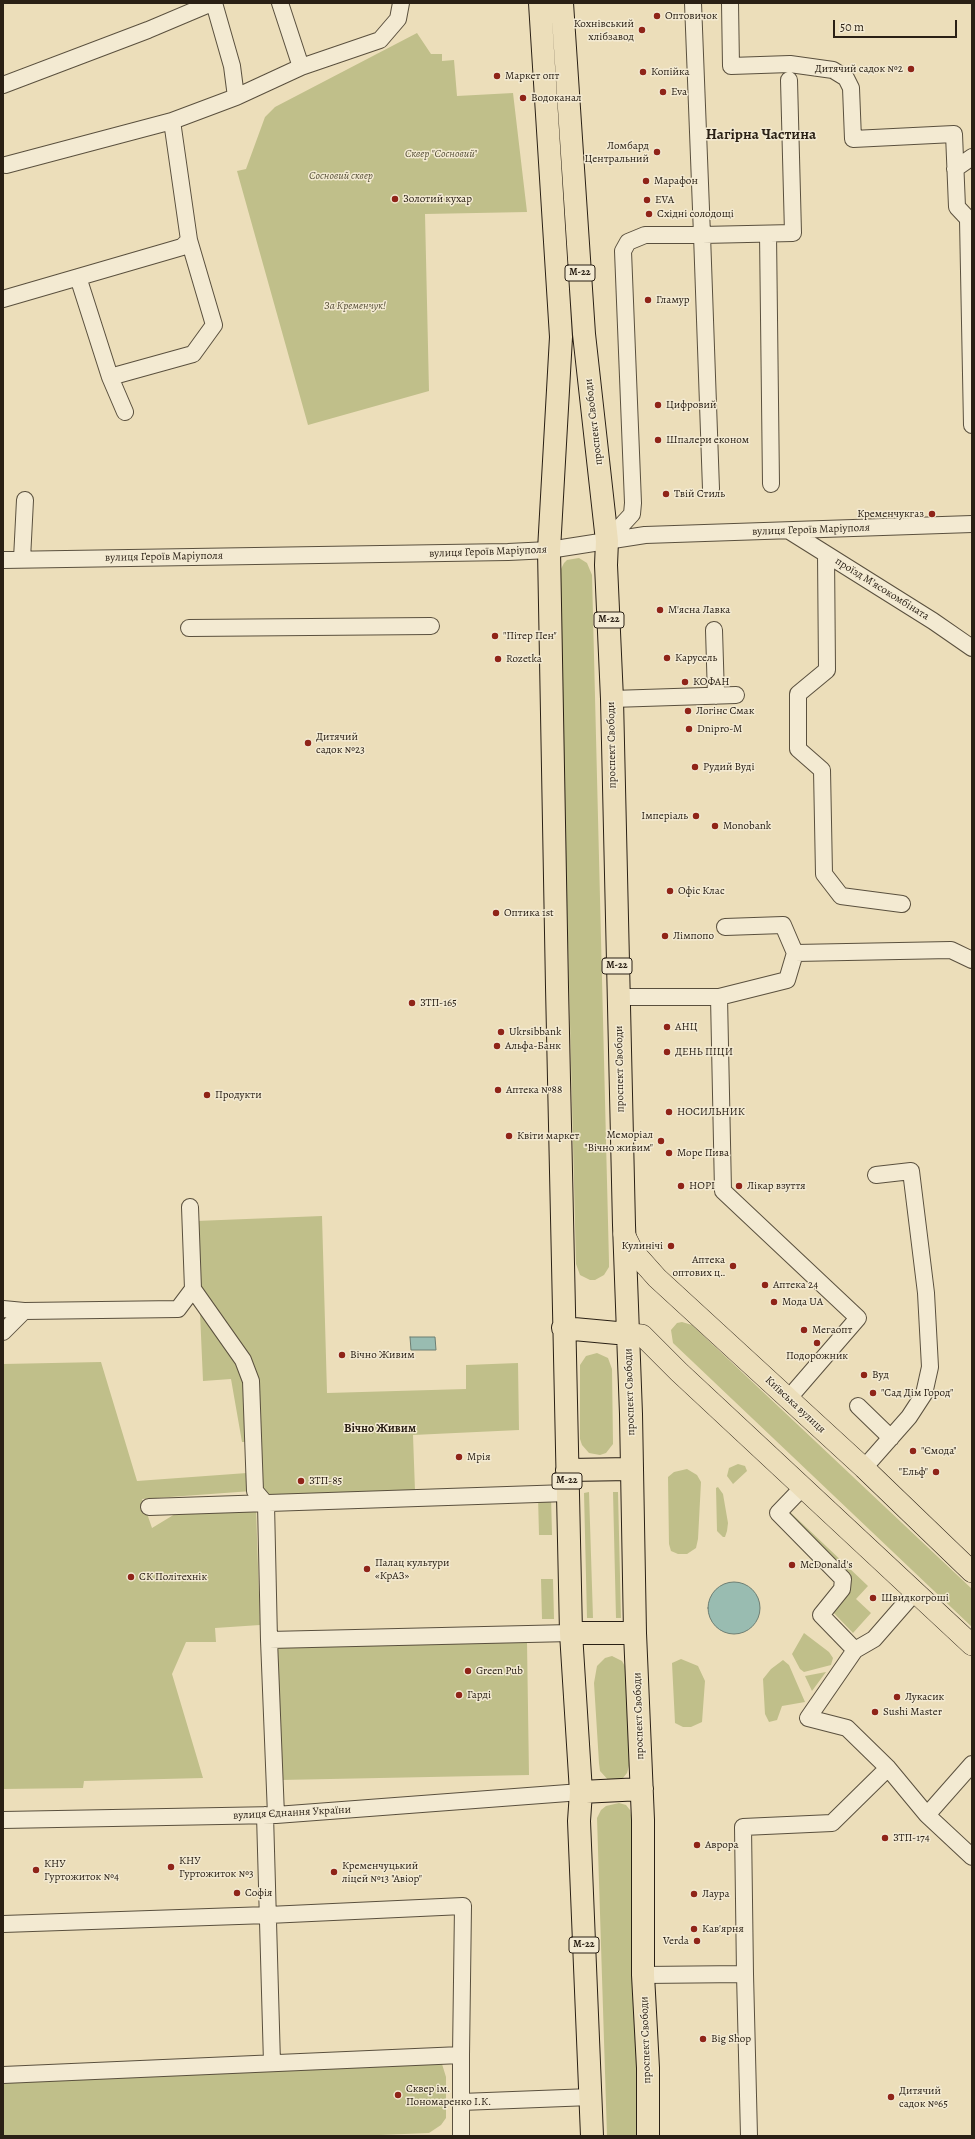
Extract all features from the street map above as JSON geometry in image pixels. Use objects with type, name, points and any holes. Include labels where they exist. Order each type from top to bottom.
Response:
[{"type":"highway","name":"М-22","points":[[540,3],[561,337],[549,550],[567,1494],[571,1633],[581,1792],[579,1821],[592,2136]]},
{"type":"highway","name":"проспект Свободи","points":[[562,3],[584,334],[607,541],[606,565],[612,699],[618,997],[632,1469],[635,1633],[642,1789],[643,1975],[648,2068],[648,2136]]},
{"type":"highway","points":[[563,1328],[628,1334]]},
{"type":"highway","points":[[567,1470],[632,1469]]},
{"type":"highway","points":[[571,1633],[635,1633]]},
{"type":"highway","points":[[581,1792],[642,1789]]},
{"type":"main road","name":"Київська вулиця","points":[[624,1234],[632,1250],[657,1278],[864,1468],[972,1572]]},
{"type":"main road","points":[[628,1334],[642,1335],[679,1372],[972,1645]]},
{"type":"street","points":[[3,85],[148,30],[188,6],[213,3],[232,66],[236,97]]},
{"type":"street","points":[[280,3],[301,67]]},
{"type":"street","points":[[6,165],[172,121],[236,97],[301,67],[380,40],[398,19],[400,3]]},
{"type":"street","points":[[693,3],[711,489]]},
{"type":"street","points":[[730,3],[731,66],[790,64],[833,70],[846,78],[851,88],[853,139],[954,134],[957,207],[970,222],[972,425]]},
{"type":"street","points":[[645,535],[632,514],[633,503],[623,251],[628,242],[645,235],[793,233],[789,80]]},
{"type":"street","points":[[110,377],[193,354],[214,325],[189,240],[172,121]]},
{"type":"street","points":[[955,169],[972,157]]},
{"type":"street","points":[[768,234],[771,484]]},
{"type":"street","points":[[3,299],[182,247],[189,240]]},
{"type":"street","points":[[78,277],[110,377],[125,412]]},
{"type":"street","points":[[22,559],[25,500]]},
{"type":"street","points":[[607,541],[632,514]]},
{"type":"street","name":"вулиця Героїв Маріуполя","points":[[3,560],[549,550],[645,535],[791,532],[972,524]]},
{"type":"street","name":"проїзд Мʼясокомбіната","points":[[791,532],[933,621],[972,648]]},
{"type":"street","points":[[826,554],[827,670],[798,694],[798,749],[822,770],[824,874],[841,896],[902,904]]},
{"type":"street","points":[[189,628],[431,626]]},
{"type":"street","points":[[714,630],[716,696]]},
{"type":"street","points":[[612,699],[736,695]]},
{"type":"street","points":[[618,997],[719,997],[787,980],[795,953],[783,925],[724,927]]},
{"type":"street","points":[[795,953],[951,950],[972,960]]},
{"type":"street","points":[[719,997],[723,1191],[858,1318],[788,1399]]},
{"type":"street","points":[[864,1468],[909,1417],[924,1394],[930,1367],[926,1293],[911,1171],[876,1175]]},
{"type":"street","points":[[190,1207],[193,1289],[243,1360],[251,1381],[255,1491],[266,1504],[271,1815],[268,1915],[272,2063]]},
{"type":"street","points":[[3,1309],[24,1312],[178,1309],[193,1289]]},
{"type":"street","points":[[3,1332],[24,1312]]},
{"type":"street","points":[[858,1406],[891,1438]]},
{"type":"street","points":[[802,1487],[778,1513],[843,1580],[842,1589],[821,1614],[855,1650]]},
{"type":"street","points":[[149,1507],[567,1494]]},
{"type":"street","points":[[915,1592],[874,1639],[855,1650],[808,1718],[847,1728],[888,1768],[927,1815],[972,1857]]},
{"type":"street","points":[[269,1640],[571,1633]]},
{"type":"street","points":[[927,1815],[972,1764]]},
{"type":"street","points":[[749,2136],[743,1827],[832,1823],[888,1768]]},
{"type":"street","name":"вулиця Єднання України","points":[[3,1820],[271,1815],[581,1792]]},
{"type":"street","points":[[3,1924],[268,1915],[463,1906],[461,2136]]},
{"type":"street","points":[[643,1975],[745,1974]]},
{"type":"street","points":[[3,2075],[461,2055]]},
{"type":"street","points":[[461,2102],[591,2097]]},
{"type":"green space","name":"Сквер \"Сосновий\"","points":[[417,33],[431,54],[442,54],[442,61],[454,60],[457,96],[513,93],[527,212],[425,214],[429,391],[308,425],[237,171],[246,169],[265,117],[275,107]]},
{"type":"green space","points":[[579,558],[587,563],[592,575],[609,1262],[609,1267],[604,1275],[595,1280],[590,1280],[580,1275],[576,1264],[559,580],[560,571],[564,563],[567,560]]},
{"type":"green space","points":[[322,1216],[327,1393],[466,1389],[466,1365],[518,1363],[519,1430],[413,1435],[415,1491],[263,1497],[261,1442],[242,1442],[231,1379],[203,1381],[196,1221]]},
{"type":"green space","points":[[682,1322],[692,1325],[972,1589],[972,1627],[673,1343],[671,1330],[677,1323]]},
{"type":"green space","points":[[597,1353],[608,1358],[612,1369],[613,1444],[606,1453],[600,1455],[589,1453],[582,1445],[580,1439],[580,1365],[586,1356]]},
{"type":"green space","name":"СК Політехнік","points":[[101,1362],[137,1481],[247,1473],[252,1491],[142,1499],[152,1528],[180,1511],[256,1509],[260,1625],[215,1628],[216,1642],[186,1642],[172,1674],[203,1778],[84,1781],[83,1788],[3,1789],[3,1364]]},
{"type":"green space","points":[[738,1464],[745,1466],[747,1471],[733,1484],[727,1476],[729,1468]]},
{"type":"green space","points":[[687,1469],[697,1475],[701,1482],[698,1539],[696,1548],[687,1554],[678,1554],[671,1551],[669,1544],[668,1477],[674,1472]]},
{"type":"green space","points":[[718,1487],[723,1494],[728,1523],[725,1537],[717,1531],[716,1488]]},
{"type":"green space","points":[[589,1492],[593,1618],[587,1618],[584,1493]]},
{"type":"green space","points":[[613,1492],[618,1492],[621,1618],[616,1618]]},
{"type":"green space","points":[[551,1495],[552,1535],[539,1535],[538,1496]]},
{"type":"green space","points":[[787,1509],[868,1586],[856,1599],[871,1613],[853,1633],[831,1610],[848,1594],[790,1520]]},
{"type":"green space","points":[[541,1579],[553,1579],[554,1619],[542,1619]]},
{"type":"green space","points":[[804,1633],[829,1652],[833,1658],[831,1665],[804,1672],[800,1669],[792,1654]]},
{"type":"green space","points":[[527,1642],[529,1775],[280,1780],[278,1647]]},
{"type":"green space","points":[[612,1656],[622,1661],[627,1670],[630,1762],[627,1773],[623,1778],[619,1781],[610,1782],[600,1771],[594,1683],[597,1666],[605,1658]]},
{"type":"green space","points":[[681,1659],[698,1666],[705,1681],[702,1722],[691,1727],[683,1727],[675,1723],[672,1663]]},
{"type":"green space","points":[[783,1660],[789,1665],[805,1702],[782,1706],[777,1720],[769,1722],[765,1714],[763,1679],[771,1669]]},
{"type":"green space","points":[[826,1672],[812,1691],[805,1676]]},
{"type":"green space","points":[[619,1803],[626,1805],[630,1810],[632,1821],[640,2136],[607,2136],[597,1818],[601,1810],[606,1806]]},
{"type":"green space","points":[[442,2064],[446,2077],[446,2118],[441,2125],[429,2133],[355,2136],[3,2136],[3,2080]]},
{"type":"water","points":[[410,1337],[435,1337],[436,1350],[411,1350]]},
{"type":"water","points":[[734,1582],[744,1584],[752,1590],[758,1598],[760,1608],[758,1618],[752,1626],[744,1632],[734,1634],[724,1632],[716,1626],[710,1618],[708,1608],[710,1598],[716,1590],[724,1584]]},
{"type":"place","name":"Оптовичок","points":[[657,16]]},
{"type":"place","name":"Кохнівський хлібзавод","points":[[642,30]]},
{"type":"place","name":"Дитячий садок №2","points":[[911,69]]},
{"type":"place","name":"Копійка","points":[[643,72]]},
{"type":"place","name":"Маркет опт","points":[[497,76]]},
{"type":"place","name":"Eva","points":[[663,92]]},
{"type":"place","name":"Водоканал","points":[[523,98]]},
{"type":"place","name":"Ломбард Центральний","points":[[657,152]]},
{"type":"place","name":"Марафон","points":[[646,181]]},
{"type":"place","name":"Золотий кухар","points":[[395,199]]},
{"type":"place","name":"EVA","points":[[647,200]]},
{"type":"place","name":"Східні солодощі","points":[[649,214]]},
{"type":"place","name":"Гламур","points":[[648,300]]},
{"type":"place","name":"Цифровий","points":[[658,405]]},
{"type":"place","name":"Шпалери економ","points":[[658,440]]},
{"type":"place","name":"Твій Стиль","points":[[666,494]]},
{"type":"place","name":"Кременчукгаз","points":[[932,514]]},
{"type":"place","name":"М'ясна Лавка","points":[[660,610]]},
{"type":"place","name":"\"Пітер Пен\"","points":[[495,636]]},
{"type":"place","name":"Карусель","points":[[667,658]]},
{"type":"place","name":"Rozetka","points":[[498,659]]},
{"type":"place","name":"КОФАН","points":[[685,682]]},
{"type":"place","name":"Логінс Смак","points":[[688,711]]},
{"type":"place","name":"Dnipro-M","points":[[689,729]]},
{"type":"place","name":"Дитячий садок №23","points":[[308,743]]},
{"type":"place","name":"Рудий Вуді","points":[[695,767]]},
{"type":"place","name":"Імперіаль","points":[[696,816]]},
{"type":"place","name":"Monobank","points":[[715,826]]},
{"type":"place","name":"Офіс Клас","points":[[670,891]]},
{"type":"place","name":"Оптика 1st","points":[[496,913]]},
{"type":"place","name":"Лімпопо","points":[[665,936]]},
{"type":"place","name":"ЗТП-165","points":[[412,1003]]},
{"type":"place","name":"АНЦ","points":[[667,1027]]},
{"type":"place","name":"Ukrsibbank","points":[[501,1032]]},
{"type":"place","name":"Альфа-Банк","points":[[497,1046]]},
{"type":"place","name":"ДЕНЬ ПІЦИ","points":[[667,1052]]},
{"type":"place","name":"Аптека №88","points":[[498,1090]]},
{"type":"place","name":"Продукти","points":[[207,1095]]},
{"type":"place","name":"НОСИЛЬНИК","points":[[669,1112]]},
{"type":"place","name":"Квіти маркет","points":[[509,1136]]},
{"type":"place","name":"Меморіал \"Вічно живим\"","points":[[661,1141]]},
{"type":"place","name":"Море Пива","points":[[669,1153]]},
{"type":"place","name":"НОРІ","points":[[681,1186]]},
{"type":"place","name":"Лікар взуття","points":[[739,1186]]},
{"type":"place","name":"Кулинічі","points":[[671,1246]]},
{"type":"place","name":"Аптека оптових ц‥","points":[[733,1266]]},
{"type":"place","name":"Аптека 24","points":[[765,1285]]},
{"type":"place","name":"Мода UA","points":[[774,1302]]},
{"type":"place","name":"Мегаопт","points":[[804,1330]]},
{"type":"place","name":"Подорожник","points":[[817,1343]]},
{"type":"place","name":"Вічно Живим","points":[[342,1355]]},
{"type":"place","name":"Вуд","points":[[864,1375]]},
{"type":"place","name":"\"Сад Дім Город\"","points":[[873,1393]]},
{"type":"place","name":"\"Ємода\"","points":[[913,1451]]},
{"type":"place","name":"Мрія","points":[[459,1457]]},
{"type":"place","name":"\"Ельф\"","points":[[936,1472]]},
{"type":"place","name":"ЗТП-85","points":[[301,1481]]},
{"type":"place","name":"McDonald's","points":[[792,1565]]},
{"type":"place","name":"Палац культури «КрАЗ»","points":[[367,1569]]},
{"type":"place","name":"СК Політехнік","points":[[131,1577]]},
{"type":"place","name":"Швидкогроші","points":[[873,1598]]},
{"type":"place","name":"Green Pub","points":[[468,1671]]},
{"type":"place","name":"Гарді","points":[[459,1695]]},
{"type":"place","name":"Лукасик","points":[[897,1697]]},
{"type":"place","name":"Sushi Master","points":[[875,1712]]},
{"type":"place","name":"ЗТП-174","points":[[885,1838]]},
{"type":"place","name":"Аврора","points":[[697,1845]]},
{"type":"place","name":"КНУ Гуртожиток №3","points":[[171,1867]]},
{"type":"place","name":"КНУ Гуртожиток №4","points":[[36,1870]]},
{"type":"place","name":"Кременчуцький ліцей №13 \"Авіор\"","points":[[334,1872]]},
{"type":"place","name":"Софія","points":[[237,1893]]},
{"type":"place","name":"Лаура","points":[[694,1894]]},
{"type":"place","name":"Кав'ярня","points":[[694,1929]]},
{"type":"place","name":"Verda","points":[[697,1941]]},
{"type":"place","name":"Big Shop","points":[[703,2039]]},
{"type":"place","name":"Сквер ім. Пономаренко І.К.","points":[[398,2095]]},
{"type":"place","name":"Дитячий садок №65","points":[[891,2097]]},
{"type":"district","name":"Нагірна Частина","points":[[761,135]]},
{"type":"district","name":"Вічно Живим","points":[[380,1429]]},
{"type":"park label","name":"Сосновий сквер","points":[[341,176]]},
{"type":"park label","name":"За Кременчук!","points":[[355,306]]}]
